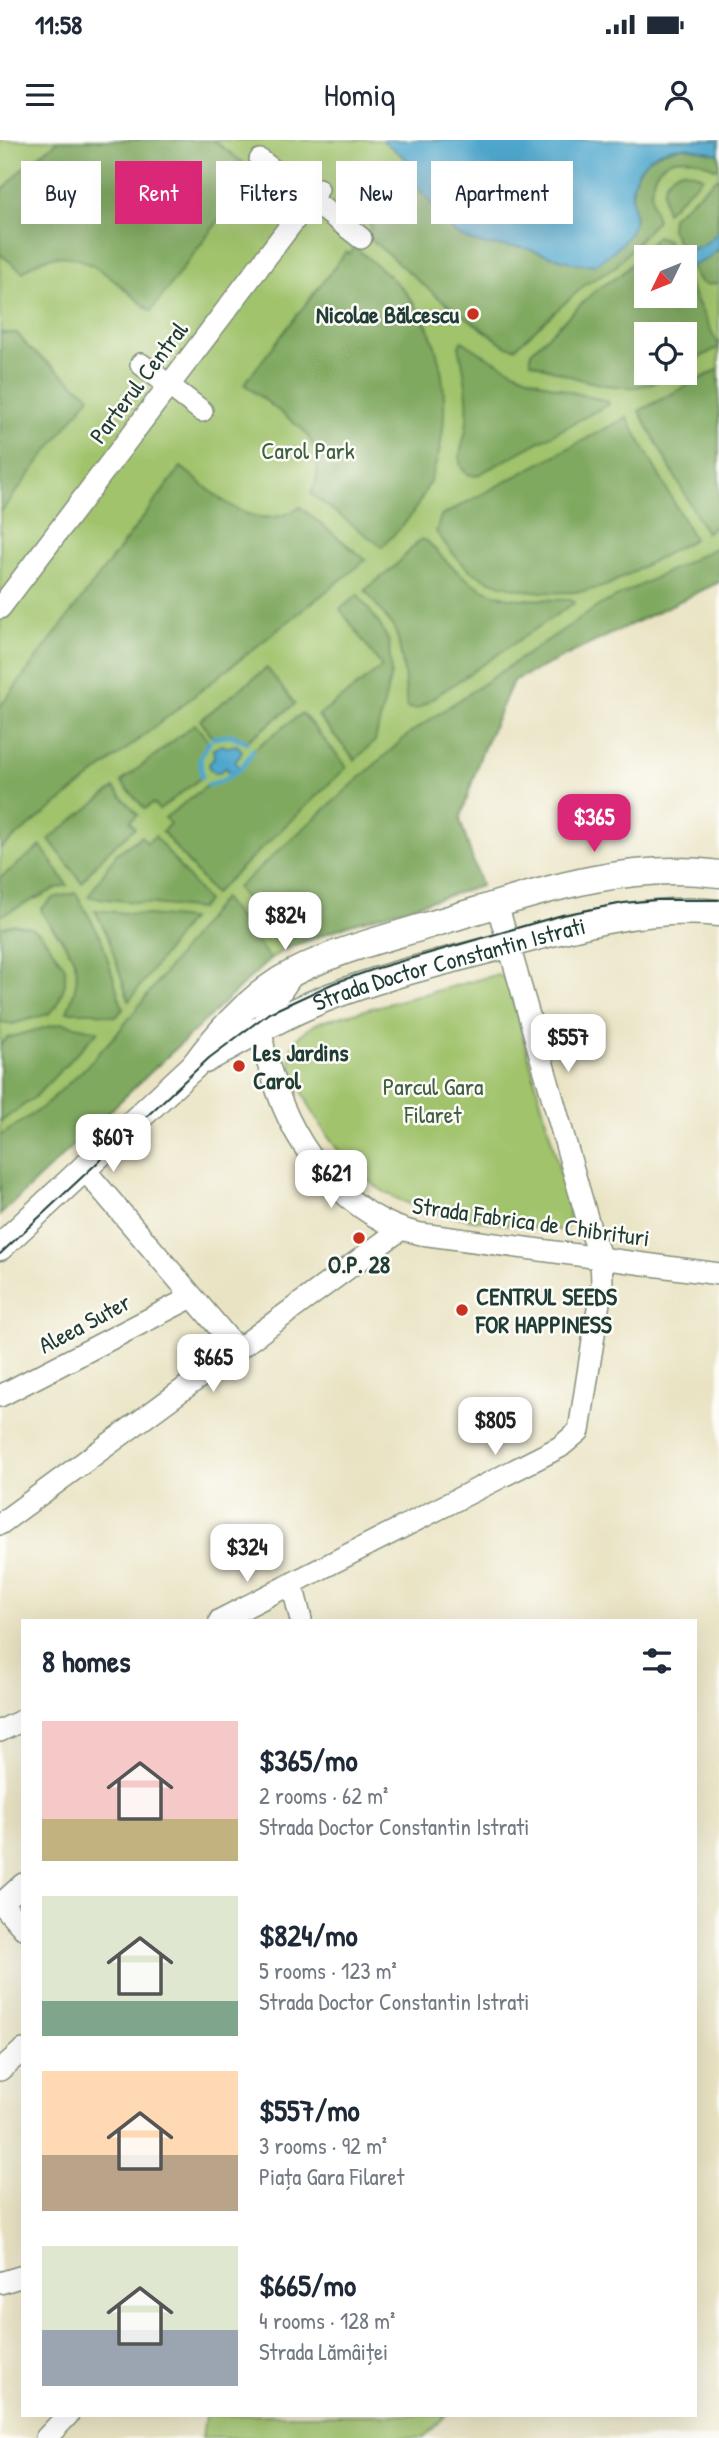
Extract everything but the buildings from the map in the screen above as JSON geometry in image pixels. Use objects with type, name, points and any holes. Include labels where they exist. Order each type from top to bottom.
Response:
[{"type":"main road","name":"Strada Doctor Constantin Istrati","points":[[0,1247],[194,1066],[241,1012],[269,988],[293,974],[364,945],[577,881],[615,874],[682,870],[719,874]]},
{"type":"main road","name":"Strada Doctor Constantin Istrati","points":[[194,1066],[296,1011],[352,989],[600,921],[667,911],[719,913]]},
{"type":"street","points":[[322,201],[361,238]]},
{"type":"street","name":"Parterul Central","points":[[0,608],[291,224]]},
{"type":"street","points":[[141,364],[202,411]]},
{"type":"street","points":[[222,1619],[560,1447],[576,1436],[582,1425],[602,1283],[601,1258],[591,1232],[497,904]]},
{"type":"street","points":[[263,1028],[293,974]]},
{"type":"street","name":"Strada Fabrica de Chibrituri","points":[[263,1028],[265,1051],[275,1086],[289,1119],[306,1147],[338,1188],[374,1217],[400,1230],[719,1274]]},
{"type":"street","points":[[84,1168],[238,1350]]},
{"type":"street","points":[[0,1524],[400,1230]]},
{"type":"street","name":"Aleea Suter","points":[[0,1396],[192,1297]]},
{"type":"street","points":[[292,1584],[301,1619]]},
{"type":"street","points":[[0,1731],[21,1721]]},
{"type":"street","points":[[21,1886],[1,1903],[21,1926]]},
{"type":"street","points":[[0,2070],[21,2052]]},
{"type":"street","points":[[0,2283],[21,2277]]},
{"type":"street","points":[[46,2438],[66,2417]]},
{"type":"green space","name":"Carol Park","points":[[0,140],[719,140],[719,582],[513,681],[481,754],[460,820],[481,886],[344,925],[293,946],[270,959],[0,1215]]},
{"type":"green space","points":[[60,140],[213,140],[241,161],[216,161],[216,224],[151,311],[91,264],[58,256],[41,260],[23,272],[0,254],[0,193],[21,170],[21,224],[101,224],[101,161],[32,161]]},
{"type":"green space","points":[[684,147],[719,154],[719,167],[716,169],[684,158],[672,160],[662,166],[655,175],[652,187],[652,203],[657,220],[616,266],[586,284],[515,348],[506,346],[435,295],[366,235],[372,227],[369,224],[417,224],[417,185],[431,203],[431,224],[448,224],[454,232],[466,239],[487,245],[522,247],[573,263],[635,220],[635,180],[647,161],[669,150]]},
{"type":"green space","points":[[681,170],[703,177],[666,212],[664,187],[669,178]]},
{"type":"green space","points":[[717,178],[719,180],[717,234],[700,249],[697,250],[697,245],[679,245],[671,229],[672,217]]},
{"type":"green space","points":[[657,236],[667,240],[670,245],[649,245]]},
{"type":"green space","points":[[355,247],[407,294],[423,319],[435,346],[442,376],[442,437],[435,466],[424,494],[408,519],[382,547],[311,494],[318,469],[313,444],[302,429],[244,384],[346,252],[350,254]]},
{"type":"green space","points":[[719,248],[719,282],[708,285],[697,278],[697,263],[707,259]]},
{"type":"green space","points":[[634,262],[634,308],[697,308],[697,301],[719,347],[697,359],[697,322],[634,322],[634,385],[646,385],[642,386],[615,386],[586,381],[531,362],[531,352],[597,289],[620,275]]},
{"type":"green space","points":[[0,333],[17,333],[29,348],[90,396],[0,513]]},
{"type":"green space","points":[[462,341],[514,371],[567,391],[607,401],[609,404],[476,476],[468,474],[460,464],[467,409],[459,346]]},
{"type":"green space","points":[[719,369],[719,523],[706,533],[639,411],[689,385],[697,385],[697,381]]},
{"type":"green space","points":[[627,417],[694,539],[608,585],[559,593],[523,590],[490,581],[470,570],[436,532],[441,516]]},
{"type":"green space","points":[[181,467],[222,500],[251,515],[266,518],[283,515],[300,507],[366,560],[0,849],[0,707]]},
{"type":"green space","points":[[421,539],[427,541],[458,572],[494,594],[522,599],[572,600],[574,603],[417,709],[407,708],[404,672],[394,628],[365,590],[393,568]]},
{"type":"green space","points":[[719,546],[719,582],[513,681],[481,754],[460,820],[481,886],[351,924],[285,949],[237,888],[410,733],[600,605]]},
{"type":"green space","points":[[358,595],[379,623],[389,642],[391,674],[375,741],[355,760],[318,716],[382,667],[340,609]]},
{"type":"green space","points":[[267,668],[295,704],[246,742],[231,735],[213,738],[200,720]]},
{"type":"green space","points":[[302,713],[347,767],[214,894],[162,831],[170,824],[165,818],[208,785],[236,772],[247,762],[253,750]]},
{"type":"green space","points":[[195,724],[209,742],[200,758],[202,777],[159,810],[153,803],[145,809],[121,782]]},
{"type":"green space","points":[[114,788],[138,815],[130,821],[135,828],[106,853],[82,883],[49,839]]},
{"type":"green space","points":[[142,836],[147,843],[155,836],[207,901],[200,909],[88,897],[116,854]]},
{"type":"green space","points":[[41,846],[67,885],[0,916],[0,878]]},
{"type":"green space","points":[[76,893],[101,938],[123,1009],[116,1017],[93,1012],[67,1012],[77,979],[75,962],[41,909],[53,898]]},
{"type":"green space","points":[[223,898],[270,959],[0,1215],[0,1136],[43,1107],[85,1068],[120,1030]]},
{"type":"green space","points":[[95,910],[190,919],[129,1001],[108,937]]},
{"type":"green space","points":[[13,924],[30,927],[41,934],[65,967],[65,984],[57,1006],[48,1014],[12,1024],[0,1022],[0,928]]},
{"type":"green space","name":"Parcul Gara Filaret","points":[[495,975],[504,977],[509,985],[569,1204],[570,1222],[563,1230],[539,1229],[433,1212],[386,1193],[359,1173],[327,1135],[309,1106],[291,1066],[290,1056],[296,1041],[320,1022]]},
{"type":"green space","points":[[62,1023],[98,1031],[35,1097],[0,1122],[0,1045],[7,1038]]},
{"type":"green space","points":[[205,2417],[444,2417],[424,2438],[202,2438]]},
{"type":"water","points":[[382,140],[719,140],[719,154],[681,147],[672,148],[656,154],[643,165],[632,189],[632,229],[618,247],[594,265],[573,263],[522,247],[487,245],[466,239],[454,232],[448,224],[573,224],[573,161],[431,161],[431,203],[417,185],[417,161],[409,161]]},
{"type":"water","points":[[719,229],[719,248],[697,264],[697,247],[715,235]]},
{"type":"water","points":[[222,745],[237,745],[242,751],[235,761],[239,767],[231,774],[226,768],[217,773],[210,769],[209,764],[214,758],[213,749]]},
{"type":"waterway","points":[[213,738],[231,735],[246,742]]},
{"type":"waterway","points":[[202,777],[200,758],[209,742]]},
{"type":"waterway","points":[[208,785],[235,773],[253,750]]},
{"type":"tram line","points":[[0,1254],[209,1058],[269,1013],[334,983],[378,968],[562,915],[624,903],[719,900]]},
{"type":"place","name":"Nicolae Bălcescu","points":[[473,314]]},
{"type":"place","name":"Les Jardins Carol","points":[[239,1066]]},
{"type":"place","name":"O.P. 28","points":[[359,1238]]},
{"type":"place","name":"CENTRUL SEEDS FOR HAPPINESS","points":[[462,1310]]}]
